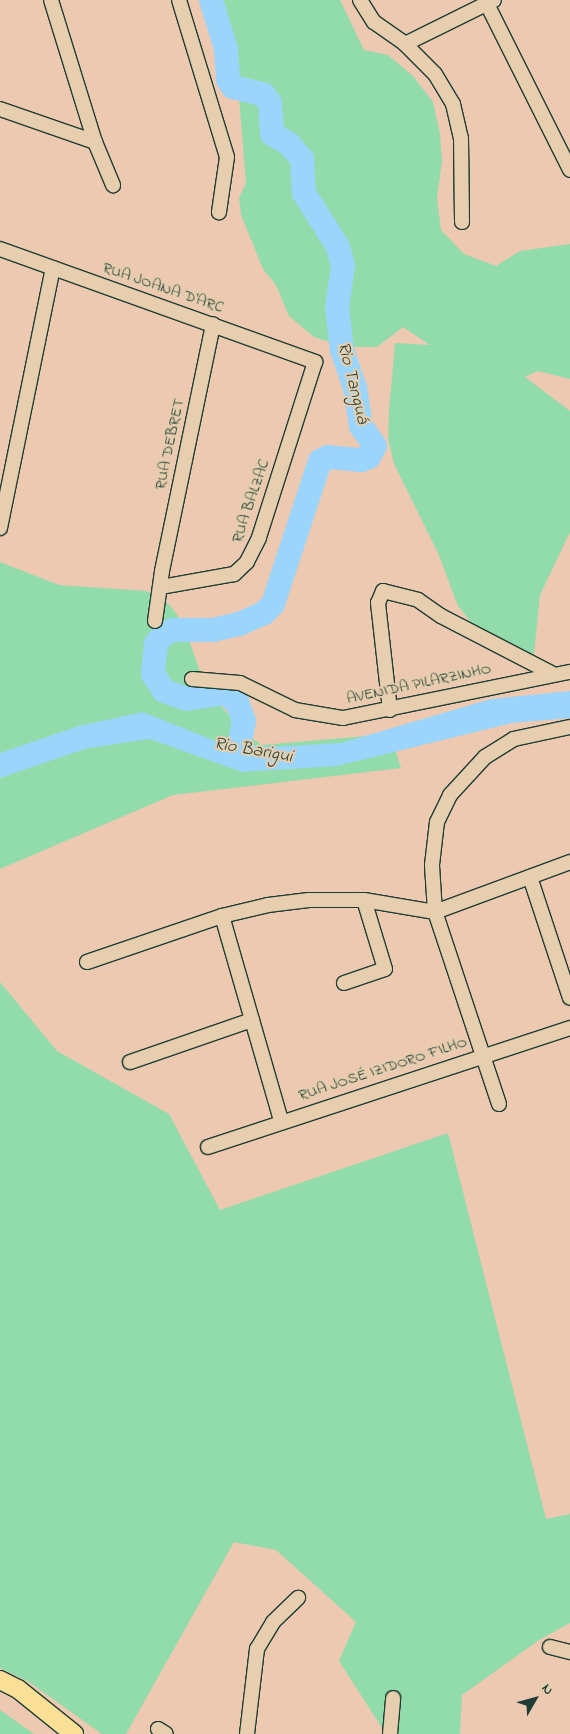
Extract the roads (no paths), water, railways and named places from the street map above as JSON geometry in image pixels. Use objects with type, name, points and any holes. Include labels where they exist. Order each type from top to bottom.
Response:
[{"type":"main road","points":[[0,1680],[18,1688],[74,1734]]},
{"type":"street","points":[[52,0],[95,142],[113,185]]},
{"type":"street","points":[[179,0],[227,157],[218,212]]},
{"type":"street","points":[[360,0],[374,22],[405,44],[435,74],[453,104],[461,138],[462,222]]},
{"type":"street","points":[[405,44],[488,1],[570,170]]},
{"type":"street","points":[[0,109],[95,142]]},
{"type":"street","name":"RUA JOANA D'ARC","points":[[0,249],[315,362]]},
{"type":"street","points":[[0,528],[53,268]]},
{"type":"street","name":"RUA DEBRET","points":[[155,621],[162,571],[213,324]]},
{"type":"street","name":"RUA BALZAC","points":[[160,587],[234,574],[247,562],[259,538],[315,362]]},
{"type":"street","points":[[390,710],[378,603],[383,591],[418,600],[441,616],[551,673]]},
{"type":"street","name":"AVENIDA PILARZINHO","points":[[192,679],[240,683],[295,710],[343,718],[390,710],[551,673],[570,672]]},
{"type":"street","points":[[499,1104],[435,912],[432,865],[437,822],[450,795],[484,757],[514,739],[570,727]]},
{"type":"street","points":[[87,962],[222,916],[276,904],[364,900],[435,912],[570,862]]},
{"type":"street","points":[[530,877],[570,998]]},
{"type":"street","points":[[344,983],[385,969],[364,900]]},
{"type":"street","points":[[222,916],[281,1121]]},
{"type":"street","points":[[130,1062],[252,1020]]},
{"type":"street","name":"RUA JOSÉ IZIDORO FILHO","points":[[208,1147],[281,1121],[570,1028]]},
{"type":"street","points":[[246,1734],[257,1649],[274,1622],[298,1598]]},
{"type":"street","points":[[550,1647],[570,1652]]},
{"type":"street","points":[[390,1734],[393,1698]]},
{"type":"water","name":"Rio Barigui","points":[[570,691],[570,718],[512,723],[337,766],[242,772],[150,739],[88,748],[0,778],[0,753],[79,726],[143,712],[218,742],[273,747],[341,743],[491,699]]},
{"type":"waterway","name":"Rio Tanguá","points":[[211,0],[226,49],[228,80],[233,87],[264,95],[270,103],[272,134],[289,144],[302,159],[304,193],[338,247],[343,266],[337,308],[342,350],[355,388],[361,426],[375,446],[369,457],[361,460],[328,457],[320,461],[273,604],[264,613],[239,624],[214,630],[173,630],[164,634],[156,644],[153,674],[164,691],[187,699],[226,693],[238,704],[244,721],[238,751]]}]
